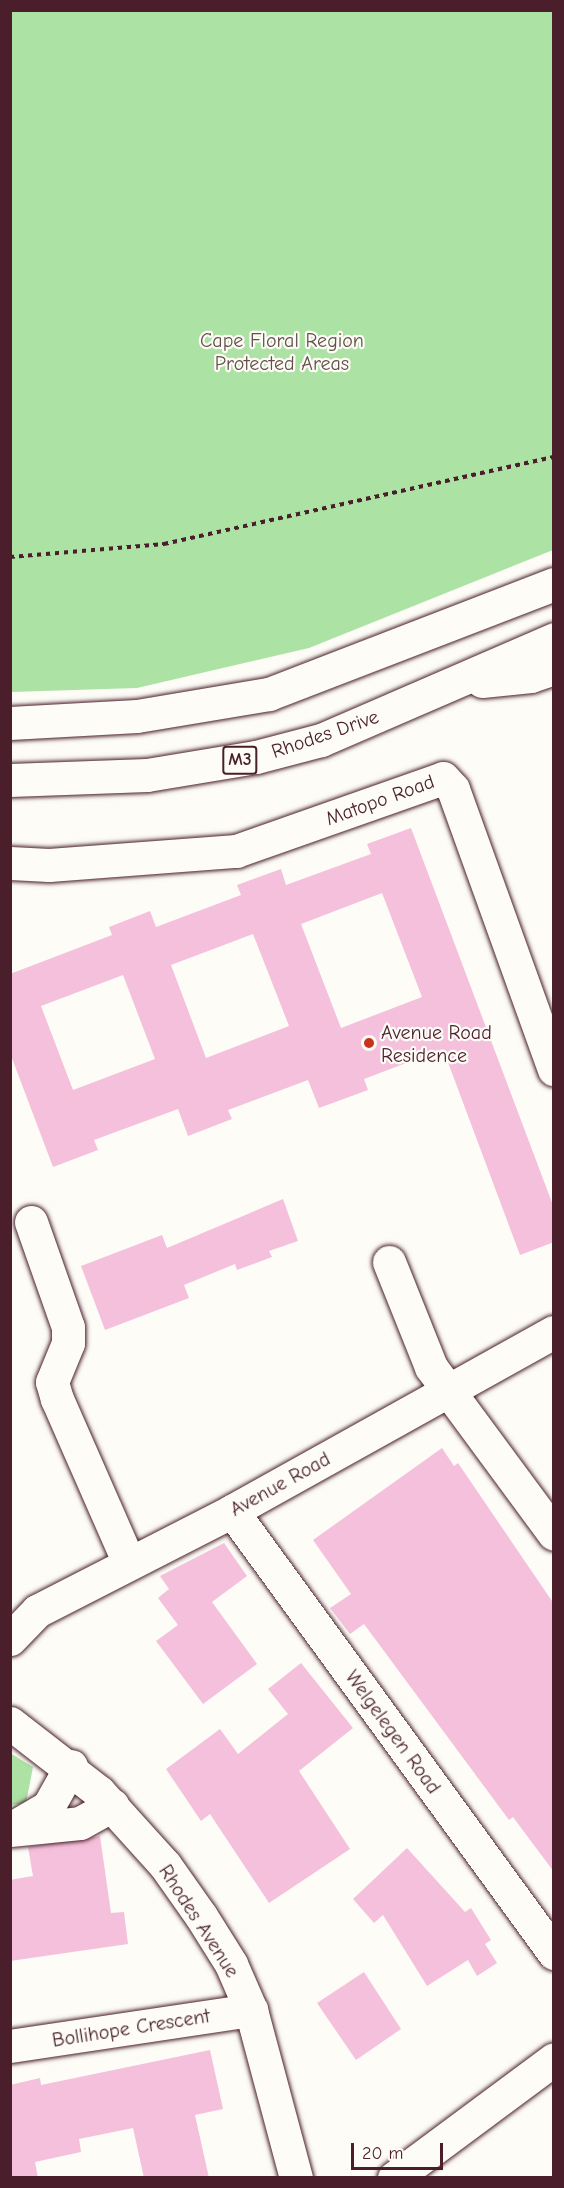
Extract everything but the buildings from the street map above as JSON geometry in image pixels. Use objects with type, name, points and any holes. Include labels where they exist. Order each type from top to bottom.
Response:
[{"type":"main road","points":[[10,723],[137,716],[269,694],[554,584]]},
{"type":"main road","name":"Rhodes Drive","points":[[10,780],[147,775],[256,757],[321,740],[457,684],[554,639]]},
{"type":"main road","points":[[457,684],[531,676],[554,668]]},
{"type":"main road","name":"Matopo Road","points":[[10,863],[49,865],[236,851],[443,778],[453,789],[554,1069]]},
{"type":"main road","points":[[31,1222],[68,1327],[68,1343],[55,1366],[54,1390],[129,1563]]},
{"type":"main road","points":[[389,1262],[431,1367],[554,1534]]},
{"type":"main road","name":"Avenue Road","points":[[10,1639],[37,1611],[232,1511],[554,1332]]},
{"type":"main road","name":"Welgelegen Road","points":[[232,1511],[554,1953]]},
{"type":"main road","name":"Rhodes Avenue","points":[[10,1723],[71,1766],[112,1805],[165,1865],[201,1916],[231,1964],[251,2010],[296,2178]]},
{"type":"main road","points":[[10,1829],[48,1807],[71,1766]]},
{"type":"main road","points":[[10,1829],[80,1824],[112,1805]]},
{"type":"main road","name":"Bollihope Crescent","points":[[10,2046],[251,2010]]},
{"type":"main road","points":[[394,2178],[554,2059]]},
{"type":"path","points":[[10,557],[164,544],[554,457]]},
{"type":"green space","name":"Cape Floral Region Protected Areas","points":[[10,11],[553,11],[553,550],[309,648],[137,688],[11,692]]},
{"type":"green space","points":[[10,1753],[33,1767],[26,1803],[11,1805]]},
{"type":"place","name":"Avenue Road Residence","points":[[369,1043]]}]
